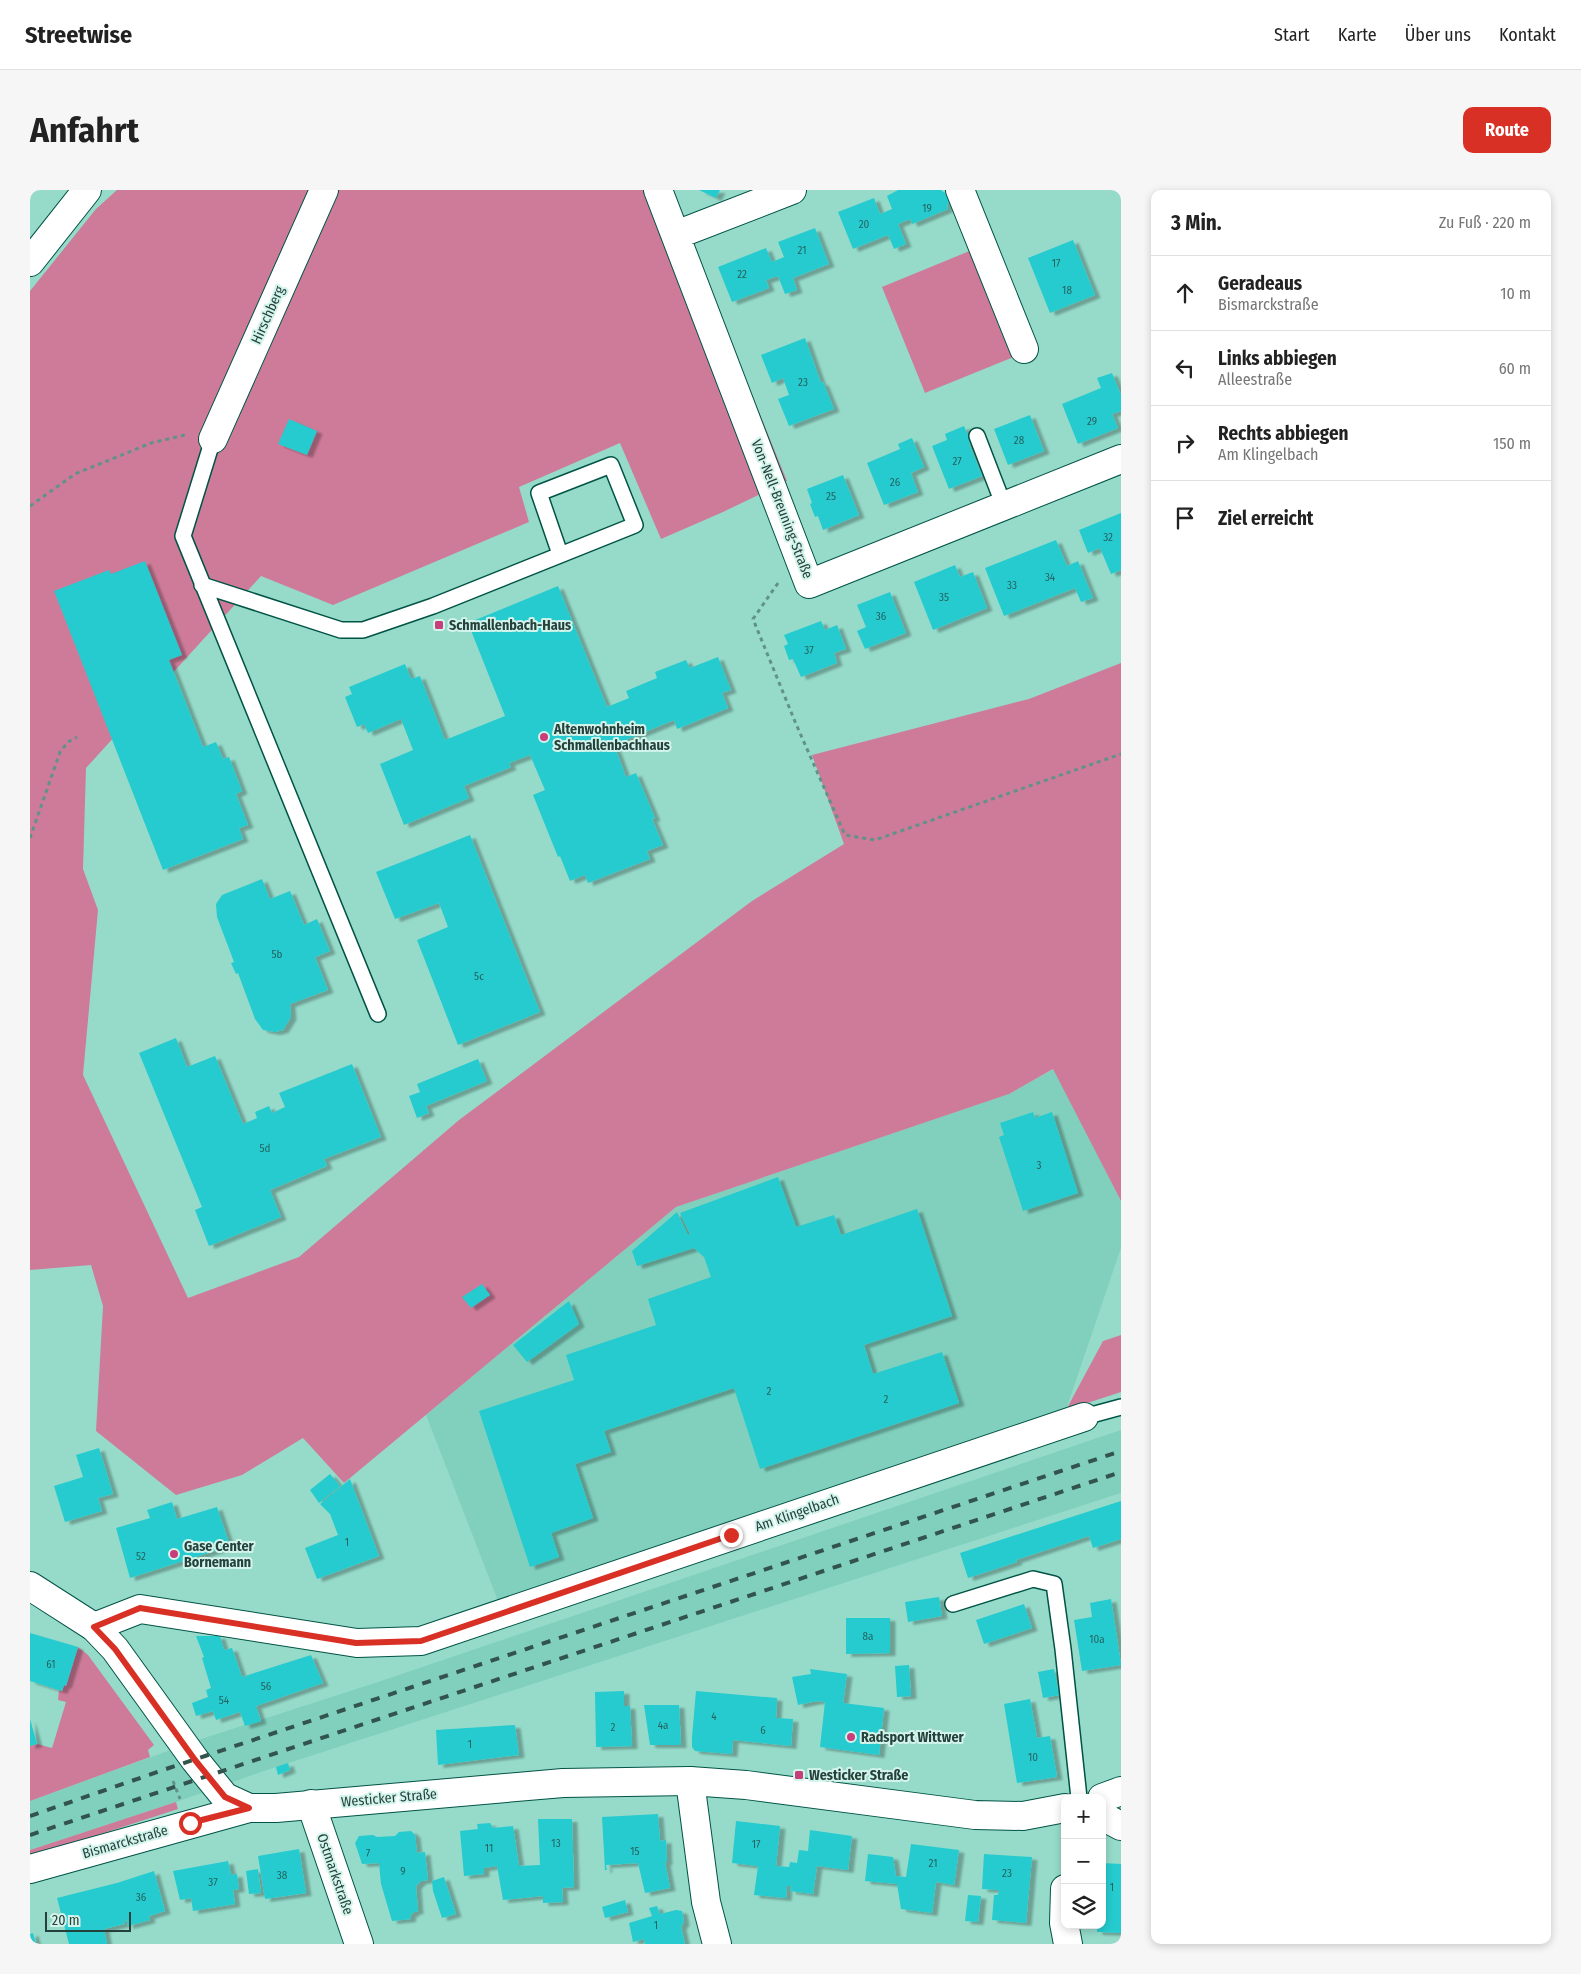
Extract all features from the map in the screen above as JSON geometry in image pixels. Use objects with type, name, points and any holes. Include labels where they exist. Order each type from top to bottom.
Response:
[{"type":"street","points":[[30,262],[87,190]]},
{"type":"street","name":"Hirschberg","points":[[213,440],[324,190]]},
{"type":"street","name":"Von-Nell-Breuning-Straße","points":[[658,190],[810,584],[1121,459]]},
{"type":"street","points":[[676,235],[792,190]]},
{"type":"street","points":[[960,190],[1024,349]]},
{"type":"street","name":"Am Klingelbach","points":[[94,1627],[140,1608],[356,1643],[421,1641],[1084,1417]]},
{"type":"street","points":[[30,1586],[94,1627],[115,1649],[195,1760],[225,1797],[249,1808]]},
{"type":"street","points":[[690,1781],[706,1902],[717,1944]]},
{"type":"street","name":"Westicker Straße","points":[[249,1808],[276,1808],[563,1783],[690,1781],[746,1785],[975,1815],[1023,1816],[1061,1809]]},
{"type":"street","points":[[1106,1797],[1121,1792]]},
{"type":"street","name":"Ostmarkstraße","points":[[311,1804],[359,1944]]},
{"type":"street","name":"Bismarckstraße","points":[[30,1869],[249,1808]]},
{"type":"street","points":[[1106,1818],[1121,1826]]},
{"type":"street","points":[[1065,1929],[1068,1944]]},
{"type":"lane","points":[[977,436],[1004,506]]},
{"type":"lane","points":[[213,440],[183,536],[378,1014]]},
{"type":"lane","points":[[202,584],[341,630],[364,630],[433,606],[635,525],[611,465],[539,493],[560,554]]},
{"type":"lane","name":"Am Klingelbach","points":[[1084,1417],[1121,1407]]},
{"type":"lane","points":[[953,1604],[1033,1579],[1054,1584],[1079,1794]]},
{"type":"path","points":[[30,506],[76,474],[151,443],[191,433],[213,440]]},
{"type":"path","points":[[798,554],[753,619],[796,724],[845,835],[875,840],[1121,754]]},
{"type":"path","points":[[30,838],[60,752],[68,742],[77,737]]},
{"type":"shaded area","points":[[117,190],[669,190],[787,481],[661,539],[620,443],[519,487],[529,522],[333,605],[261,576],[86,768],[83,869],[98,910],[83,1075],[188,1298],[299,1257],[459,1120],[752,901],[844,844],[812,755],[1029,699],[1121,663],[1121,1201],[1053,1069],[1009,1094],[676,1207],[344,1483],[303,1438],[242,1475],[176,1495],[96,1431],[103,1306],[91,1265],[30,1270],[30,291],[96,209]]},
{"type":"shaded area","points":[[972,250],[1016,356],[925,393],[882,287]]},
{"type":"shaded area","points":[[1054,1069],[1121,1201],[1121,1248],[1066,1410],[972,1439],[498,1601],[426,1415],[676,1207],[1009,1094]]},
{"type":"shaded area","points":[[1121,1335],[1121,1392],[1066,1410],[1103,1341]]},
{"type":"shaded area","points":[[1121,1430],[1121,1493],[258,1773],[30,1850],[30,1801],[201,1739],[378,1682]]},
{"type":"shaded area","points":[[78,1647],[88,1655],[154,1745],[148,1750],[150,1757],[30,1801],[30,1746],[37,1744],[52,1748],[66,1702],[58,1700],[59,1690],[62,1691],[64,1685],[66,1685]]},
{"type":"shaded area","points":[[176,1802],[178,1809],[30,1857],[30,1850]]},
{"type":"building","points":[[699,190],[720,190],[716,198]]},
{"type":"building","points":[[898,190],[941,190],[946,194],[949,201],[948,209],[912,224],[910,219],[898,224],[906,244],[894,249],[888,235],[853,249],[838,212],[874,198],[880,214],[892,209],[887,196]]},
{"type":"building","points":[[815,228],[829,264],[793,278],[797,290],[785,294],[778,276],[766,280],[769,288],[732,302],[718,267],[766,248],[772,262],[784,257],[778,242]]},
{"type":"building","points":[[1073,240],[1095,295],[1050,313],[1028,258]]},
{"type":"building","points":[[805,338],[821,383],[823,382],[834,409],[789,426],[778,399],[789,395],[783,378],[772,383],[761,355]]},
{"type":"building","points":[[1112,373],[1121,395],[1121,411],[1112,414],[1118,428],[1078,444],[1062,404],[1101,388],[1097,378]]},
{"type":"building","points":[[1030,415],[1044,451],[1008,465],[994,429]]},
{"type":"building","points":[[289,419],[317,431],[307,455],[278,444]]},
{"type":"building","points":[[964,426],[982,476],[949,489],[932,446],[947,440],[945,434]]},
{"type":"building","points":[[912,438],[924,467],[911,473],[918,492],[884,505],[867,463],[900,449],[898,444]]},
{"type":"building","points":[[843,475],[859,515],[823,530],[818,516],[815,517],[807,489]]},
{"type":"building","points":[[1121,513],[1121,570],[1111,574],[1100,548],[1088,553],[1079,530]]},
{"type":"building","points":[[1056,540],[1067,566],[1078,561],[1093,598],[1081,602],[1075,588],[1004,616],[985,568]]},
{"type":"building","points":[[145,561],[182,655],[169,660],[203,747],[216,742],[223,759],[229,757],[242,791],[236,794],[248,825],[239,828],[243,839],[163,870],[54,591],[109,570],[111,574]]},
{"type":"building","points":[[955,565],[960,577],[973,572],[987,608],[933,630],[914,582]]},
{"type":"building","name":"Altenwohnheim Schmallenbachhaus","points":[[558,586],[607,707],[629,698],[626,691],[657,678],[655,672],[686,660],[690,668],[718,657],[731,690],[722,693],[728,708],[677,729],[674,720],[614,745],[626,777],[636,773],[655,818],[652,819],[663,845],[647,851],[650,859],[588,883],[585,875],[570,881],[560,856],[558,857],[533,795],[545,790],[530,755],[509,763],[511,767],[464,786],[469,798],[404,825],[380,764],[413,750],[401,719],[368,733],[364,724],[357,727],[345,697],[352,694],[349,687],[405,664],[411,679],[420,676],[445,740],[505,716],[468,623]]},
{"type":"building","points":[[890,592],[906,633],[865,649],[857,631],[866,627],[857,605]]},
{"type":"building","points":[[821,621],[825,630],[837,625],[846,649],[834,653],[837,663],[801,677],[793,659],[789,660],[784,646],[788,644],[784,635]]},
{"type":"building","points":[[470,835],[540,1012],[458,1045],[417,940],[448,927],[439,903],[395,919],[376,872]]},
{"type":"building","points":[[262,879],[270,899],[290,891],[304,925],[317,919],[330,951],[315,957],[328,990],[290,1004],[291,1017],[283,1030],[275,1032],[263,1030],[255,1019],[238,973],[236,974],[231,963],[234,962],[217,917],[216,904],[222,895]]},
{"type":"building","points":[[176,1038],[187,1067],[215,1056],[243,1124],[257,1118],[255,1112],[269,1106],[272,1113],[285,1107],[279,1093],[352,1064],[381,1137],[324,1159],[327,1166],[270,1190],[281,1217],[209,1246],[195,1210],[202,1207],[139,1053]]},
{"type":"building","points":[[478,1059],[487,1081],[426,1106],[429,1113],[417,1118],[409,1096],[420,1092],[417,1084]]},
{"type":"building","points":[[1033,1112],[1035,1118],[1052,1112],[1078,1193],[1023,1211],[999,1137],[1004,1135],[1000,1123]]},
{"type":"building","points":[[778,1177],[796,1227],[834,1215],[841,1235],[917,1209],[952,1316],[864,1345],[873,1374],[942,1352],[959,1403],[760,1469],[734,1388],[604,1431],[611,1452],[575,1464],[593,1518],[551,1533],[559,1557],[530,1567],[479,1411],[574,1380],[566,1355],[656,1325],[648,1299],[711,1277],[704,1257],[694,1248],[637,1266],[632,1251],[677,1212],[688,1235],[690,1234],[680,1213]]},
{"type":"building","points":[[482,1284],[490,1295],[471,1308],[462,1297]]},
{"type":"building","points":[[569,1301],[579,1324],[527,1362],[513,1345]]},
{"type":"building","points":[[99,1448],[113,1494],[98,1498],[102,1511],[65,1522],[54,1486],[83,1477],[76,1455]]},
{"type":"building","points":[[330,1474],[340,1486],[319,1503],[310,1490]]},
{"type":"building","points":[[350,1479],[379,1556],[317,1579],[305,1548],[338,1535],[330,1514],[320,1504]]},
{"type":"building","points":[[1121,1501],[1121,1539],[1093,1548],[1089,1536],[968,1578],[960,1553]]},
{"type":"building","points":[[172,1502],[177,1519],[217,1507],[230,1546],[130,1578],[116,1528],[150,1518],[147,1510]]},
{"type":"building","points":[[939,1597],[942,1616],[908,1622],[905,1602]]},
{"type":"building","points":[[1111,1599],[1121,1665],[1082,1671],[1074,1620],[1092,1617],[1090,1603]]},
{"type":"building","points":[[1024,1604],[1032,1628],[984,1644],[976,1620]]},
{"type":"building","points":[[846,1618],[890,1618],[890,1653],[846,1654]]},
{"type":"building","points":[[30,1633],[78,1647],[66,1686],[64,1685],[62,1691],[30,1681]]},
{"type":"building","points":[[196,1636],[220,1636],[224,1650],[232,1648],[242,1677],[311,1655],[323,1683],[256,1706],[261,1721],[245,1726],[240,1712],[216,1720],[213,1711],[196,1716],[192,1703],[208,1697],[206,1690],[211,1688],[202,1658],[204,1657]]},
{"type":"building","points":[[909,1665],[911,1696],[897,1697],[895,1666]]},
{"type":"building","points":[[810,1669],[847,1674],[843,1703],[884,1708],[879,1755],[820,1747],[825,1702],[817,1701],[798,1705],[792,1677],[811,1674]]},
{"type":"building","points":[[1054,1669],[1059,1695],[1043,1698],[1038,1672]]},
{"type":"building","points":[[624,1691],[624,1706],[630,1706],[632,1746],[596,1747],[595,1692]]},
{"type":"building","points":[[696,1691],[777,1698],[776,1718],[793,1719],[791,1746],[733,1740],[732,1754],[695,1751],[692,1747],[692,1737]]},
{"type":"building","points":[[1030,1699],[1037,1738],[1050,1736],[1057,1777],[1017,1783],[1004,1704]]},
{"type":"building","points":[[644,1705],[679,1705],[681,1745],[650,1745]]},
{"type":"building","points":[[30,1719],[37,1744],[30,1746]]},
{"type":"building","points":[[515,1725],[519,1755],[438,1765],[436,1730]]},
{"type":"building","points":[[288,1763],[290,1770],[278,1775],[276,1767]]},
{"type":"building","points":[[658,1814],[660,1841],[666,1840],[667,1862],[665,1862],[670,1888],[645,1893],[638,1863],[606,1865],[607,1870],[605,1870],[602,1817]]},
{"type":"building","points":[[538,1819],[572,1819],[574,1887],[562,1888],[563,1902],[543,1903],[543,1896],[503,1900],[497,1866],[484,1868],[484,1874],[464,1876],[460,1831],[478,1829],[477,1824],[490,1823],[493,1828],[513,1826],[519,1866],[540,1865]]},
{"type":"building","points":[[736,1821],[780,1826],[776,1866],[789,1867],[790,1862],[797,1863],[799,1850],[808,1851],[810,1830],[852,1836],[848,1870],[817,1866],[813,1894],[790,1891],[791,1886],[787,1886],[786,1898],[754,1895],[758,1866],[732,1863]]},
{"type":"building","points":[[411,1831],[415,1835],[417,1853],[425,1852],[428,1880],[421,1881],[416,1886],[418,1911],[410,1916],[411,1919],[392,1921],[381,1884],[379,1863],[362,1864],[355,1843],[359,1836],[395,1836],[399,1832]]},
{"type":"building","points":[[911,1844],[959,1850],[954,1885],[936,1882],[932,1913],[901,1909],[897,1884],[865,1881],[868,1854],[893,1857],[896,1876],[906,1877]]},
{"type":"building","points":[[299,1849],[306,1893],[265,1899],[258,1856]]},
{"type":"building","points":[[984,1854],[1032,1857],[1026,1923],[992,1920],[994,1895],[998,1895],[999,1890],[982,1889]]},
{"type":"building","points":[[228,1861],[231,1875],[237,1874],[239,1889],[233,1890],[235,1904],[193,1911],[191,1898],[180,1900],[173,1871]]},
{"type":"building","points":[[1106,1863],[1121,1864],[1121,1933],[1097,1932],[1097,1929],[1106,1929]]},
{"type":"building","points":[[258,1869],[261,1893],[249,1894],[246,1871]]},
{"type":"building","points":[[154,1871],[165,1911],[149,1916],[150,1920],[128,1926],[126,1918],[124,1924],[104,1929],[107,1944],[69,1944],[57,1898],[117,1883]]},
{"type":"building","points":[[444,1877],[456,1914],[442,1918],[433,1891],[432,1881]]},
{"type":"building","points":[[968,1895],[981,1896],[978,1922],[965,1921]]},
{"type":"building","points":[[625,1900],[628,1912],[605,1918],[602,1907]]},
{"type":"building","points":[[657,1906],[660,1914],[676,1910],[682,1911],[684,1922],[681,1927],[685,1944],[645,1944],[644,1939],[633,1942],[629,1923],[652,1916],[649,1908]]},
{"type":"building","points":[[33,1933],[36,1944],[30,1944],[30,1934]]},
{"type":"railway","points":[[30,1816],[1121,1451]]},
{"type":"railway","points":[[30,1835],[1121,1472]]},
{"type":"place","name":"Schmallenbach-Haus","points":[[439,625]]},
{"type":"place","name":"Altenwohnheim Schmallenbachhaus","points":[[544,737]]},
{"type":"place","name":"Gase Center Bornemann","points":[[174,1554]]},
{"type":"place","name":"Radsport Wittwer","points":[[851,1737]]},
{"type":"place","name":"Westicker Straße","points":[[799,1775]]},
{"type":"route","points":[[190,1823],[249,1808],[225,1797],[195,1760],[115,1649],[94,1627],[140,1608],[356,1643],[421,1641],[731,1535]]}]
